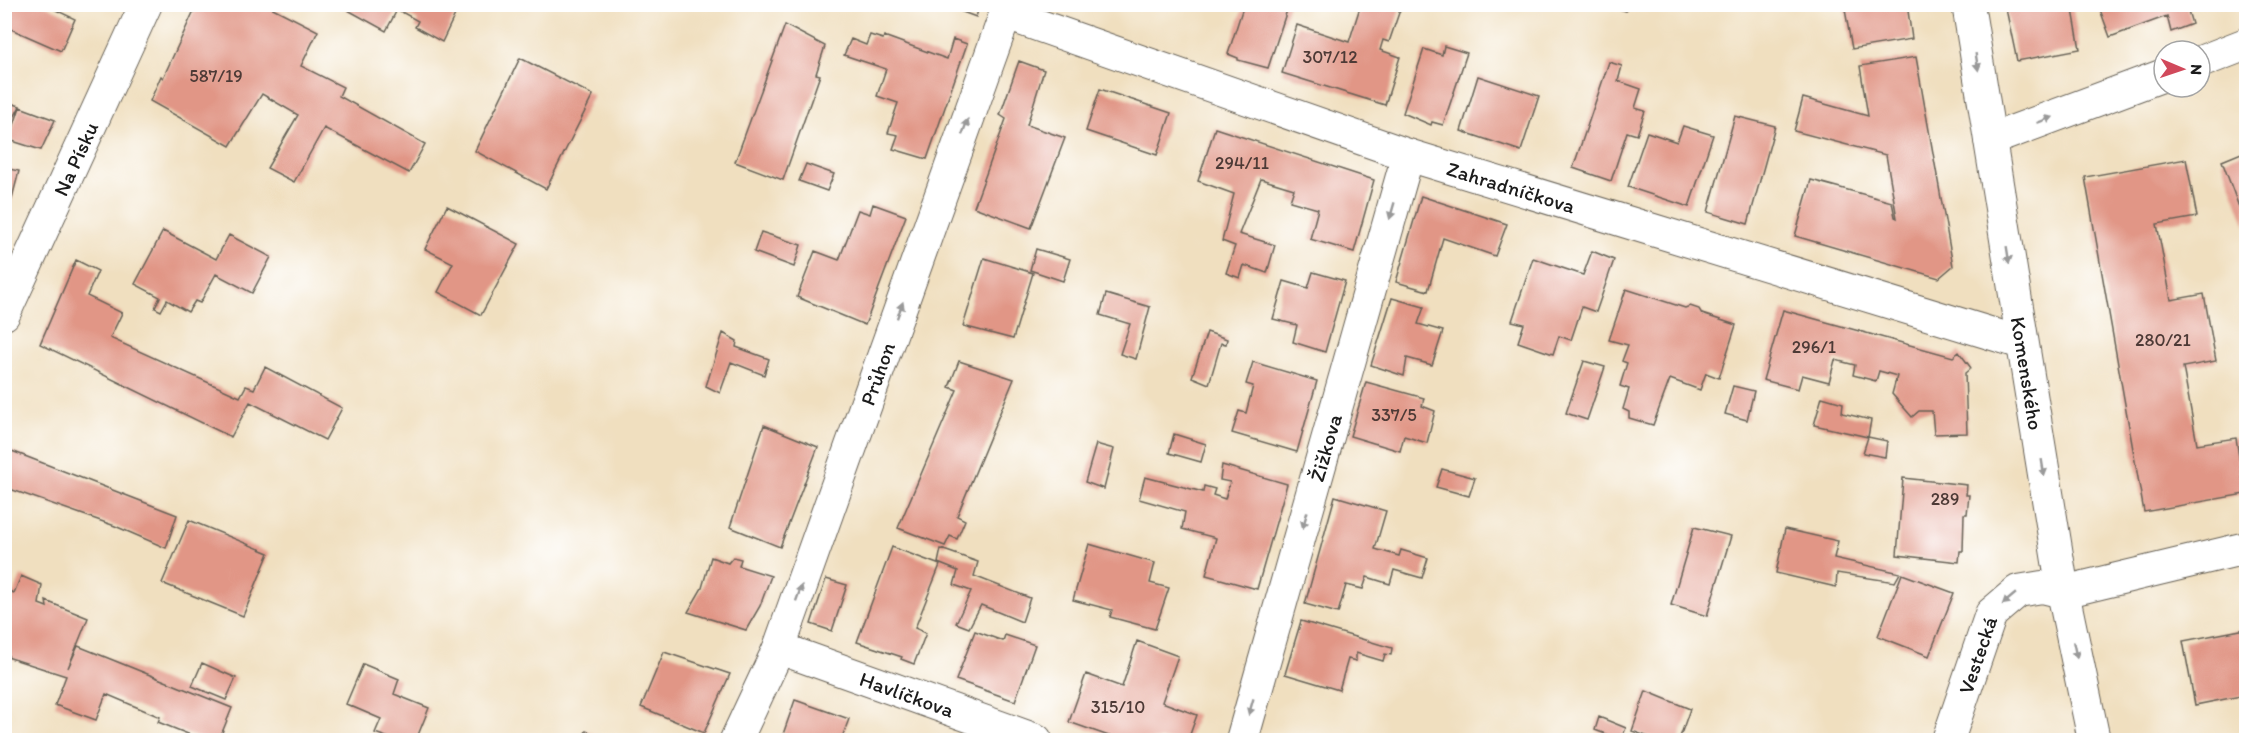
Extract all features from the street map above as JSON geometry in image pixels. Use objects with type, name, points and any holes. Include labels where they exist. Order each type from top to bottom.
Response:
[{"type":"street","name":"Na Písku","points":[[4,314],[146,4]]},
{"type":"street","name":"Komenského","points":[[1968,4],[2063,592],[2094,741]]},
{"type":"street","name":"Zahradníčkova","points":[[1007,9],[1408,155],[2022,343]]},
{"type":"street","name":"Průhon","points":[[736,741],[779,648],[1007,9]]},
{"type":"street","points":[[2212,57],[2247,44]]},
{"type":"street","points":[[1990,140],[2152,79]]},
{"type":"street","name":"Žižkova","points":[[1242,741],[1408,155]]},
{"type":"street","points":[[2063,592],[2247,548]]},
{"type":"street","name":"Vestecká","points":[[1948,741],[1990,614],[2018,591],[2042,587],[2063,592]]},
{"type":"street","name":"Havlíčkova","points":[[779,648],[1036,741]]},
{"type":"building","points":[[4,4],[43,4],[75,19],[61,51],[4,26]]},
{"type":"building","points":[[197,4],[265,4],[318,31],[301,66],[343,87],[339,96],[425,144],[409,173],[324,128],[294,182],[267,168],[298,115],[262,94],[230,146],[150,101]]},
{"type":"building","points":[[337,4],[400,4],[386,31]]},
{"type":"building","points":[[401,4],[460,4],[442,42],[415,27],[418,21],[398,10]]},
{"type":"building","points":[[941,4],[980,4],[976,17]]},
{"type":"building","points":[[1244,4],[1289,4],[1268,68],[1238,60],[1228,54]]},
{"type":"building","points":[[1361,4],[1402,4],[1389,42],[1383,40],[1380,50],[1400,57],[1385,105],[1282,73],[1297,25],[1349,42]]},
{"type":"building","points":[[1602,4],[1628,4],[1626,11]]},
{"type":"building","points":[[1844,4],[1907,4],[1912,39],[1852,49]]},
{"type":"building","points":[[2005,4],[2072,4],[2080,49],[2017,61]]},
{"type":"building","points":[[2098,4],[2186,4],[2192,24],[2171,32],[2167,16],[2110,37]]},
{"type":"building","points":[[785,25],[825,46],[816,74],[820,75],[783,180],[735,162]]},
{"type":"building","points":[[870,35],[883,39],[884,36],[947,59],[953,39],[967,44],[927,159],[893,149],[898,135],[888,133],[898,103],[877,96],[886,69],[844,55],[851,39],[866,45]]},
{"type":"building","points":[[1444,46],[1467,53],[1443,125],[1432,122],[1431,125],[1403,113],[1424,49],[1442,55]]},
{"type":"building","points":[[1916,57],[1953,266],[1939,278],[1795,236],[1811,180],[1892,202],[1897,218],[1886,155],[1794,131],[1803,98],[1868,116],[1860,66]]},
{"type":"building","points":[[520,58],[593,95],[546,189],[475,151]]},
{"type":"building","points":[[1019,61],[1044,70],[1027,125],[1065,138],[1031,228],[974,207],[1006,119],[1000,115]]},
{"type":"building","points":[[1609,62],[1622,66],[1618,81],[1641,89],[1635,108],[1645,111],[1637,135],[1627,132],[1611,181],[1573,168]]},
{"type":"building","points":[[1478,76],[1539,96],[1521,151],[1461,131]]},
{"type":"building","points":[[1100,89],[1171,113],[1157,155],[1086,131]]},
{"type":"building","points":[[4,101],[20,106],[12,121],[4,119]]},
{"type":"building","points":[[20,107],[55,120],[41,150],[9,140]]},
{"type":"building","points":[[1735,116],[1775,126],[1748,224],[1708,212]]},
{"type":"building","points":[[1683,126],[1713,135],[1689,207],[1628,187],[1647,132],[1677,142]]},
{"type":"building","points":[[1215,128],[1374,180],[1354,252],[1310,239],[1318,209],[1290,201],[1294,189],[1261,179],[1239,234],[1275,245],[1267,273],[1244,265],[1240,278],[1226,273],[1235,246],[1222,241],[1234,194],[1198,181]]},
{"type":"building","points":[[2246,151],[2246,226],[2222,161]]},
{"type":"building","points":[[2186,159],[2197,217],[2157,224],[2171,300],[2204,294],[2216,361],[2183,367],[2197,444],[2236,438],[2245,494],[2144,512],[2085,177]]},
{"type":"building","points":[[806,164],[834,174],[827,191],[799,181]]},
{"type":"building","points":[[4,168],[19,171],[10,206],[4,205]]},
{"type":"building","points":[[1421,196],[1507,224],[1495,256],[1443,238],[1428,291],[1396,282]]},
{"type":"building","points":[[873,204],[906,216],[865,325],[797,297],[815,251],[839,260],[858,210],[870,214]]},
{"type":"building","points":[[447,206],[519,244],[481,315],[438,292],[453,263],[425,249]]},
{"type":"building","points":[[163,231],[216,259],[229,235],[271,257],[252,293],[216,274],[200,303],[195,301],[188,312],[167,300],[161,311],[155,308],[160,297],[135,284]]},
{"type":"building","points":[[761,232],[801,245],[794,267],[754,252]]},
{"type":"building","points":[[1036,249],[1070,259],[1063,281],[1030,270]]},
{"type":"building","points":[[1592,251],[1614,260],[1596,312],[1582,307],[1571,340],[1559,336],[1553,354],[1518,342],[1524,324],[1512,321],[1533,258],[1583,275]]},
{"type":"building","points":[[984,258],[1033,273],[1013,339],[963,326]]},
{"type":"building","points":[[76,260],[98,271],[87,296],[122,313],[110,338],[240,397],[246,386],[254,389],[265,367],[342,408],[325,440],[250,402],[231,437],[40,344]]},
{"type":"building","points":[[1313,272],[1345,281],[1325,352],[1293,342],[1297,325],[1273,319],[1284,281],[1308,288]]},
{"type":"building","points":[[1626,289],[1685,308],[1690,306],[1699,309],[1702,314],[1736,325],[1719,378],[1706,373],[1700,390],[1670,379],[1653,425],[1629,418],[1629,412],[1623,409],[1629,389],[1620,386],[1627,363],[1622,361],[1628,345],[1609,340]]},
{"type":"building","points":[[1106,294],[1150,307],[1136,359],[1120,354],[1130,324],[1100,315]]},
{"type":"building","points":[[1392,298],[1424,307],[1418,324],[1443,331],[1432,365],[1407,358],[1404,376],[1371,365]]},
{"type":"building","points":[[1783,310],[1953,357],[1959,352],[1971,368],[1965,373],[1967,433],[1934,434],[1932,411],[1919,411],[1912,417],[1892,394],[1897,376],[1879,371],[1876,381],[1853,375],[1855,365],[1835,360],[1829,382],[1802,375],[1798,389],[1763,380]]},
{"type":"building","points":[[1207,332],[1227,339],[1226,344],[1221,343],[1209,384],[1192,377]]},
{"type":"building","points":[[723,333],[737,341],[736,347],[769,359],[764,375],[731,362],[720,393],[706,386]]},
{"type":"building","points":[[959,361],[1014,379],[957,516],[965,520],[957,539],[950,536],[945,546],[898,528],[957,390],[949,387]]},
{"type":"building","points":[[1584,361],[1605,367],[1587,420],[1566,413]]},
{"type":"building","points":[[1253,362],[1317,381],[1297,452],[1232,433],[1239,411],[1246,413],[1253,386],[1246,384]]},
{"type":"building","points":[[1366,382],[1424,398],[1422,406],[1435,411],[1427,443],[1404,436],[1400,451],[1350,436]]},
{"type":"building","points":[[1733,386],[1754,391],[1747,420],[1725,414]]},
{"type":"building","points":[[1822,397],[1843,403],[1842,413],[1871,420],[1868,437],[1814,425]]},
{"type":"building","points":[[764,425],[818,447],[780,547],[730,527]]},
{"type":"building","points":[[1174,434],[1206,444],[1201,462],[1169,453]]},
{"type":"building","points":[[1868,437],[1887,441],[1885,457],[1863,453]]},
{"type":"building","points":[[1096,444],[1114,449],[1104,489],[1085,482]]},
{"type":"building","points":[[4,448],[177,515],[166,548],[115,526],[4,487]]},
{"type":"building","points":[[1222,465],[1287,484],[1257,589],[1206,575],[1216,538],[1182,529],[1185,512],[1139,499],[1145,477],[1203,492],[1204,486],[1215,489],[1213,495],[1225,499],[1230,482],[1220,480]]},
{"type":"building","points":[[1442,469],[1475,478],[1469,496],[1436,487]]},
{"type":"building","points":[[1903,478],[1967,485],[1966,495],[1969,495],[1967,514],[1964,514],[1963,551],[1960,551],[1959,562],[1897,555]]},
{"type":"building","points":[[1335,496],[1386,511],[1375,549],[1399,556],[1401,550],[1428,558],[1422,578],[1394,570],[1390,584],[1367,577],[1363,589],[1346,585],[1338,613],[1305,604]]},
{"type":"building","points":[[189,520],[269,553],[243,616],[162,583]]},
{"type":"building","points":[[1694,527],[1731,536],[1707,616],[1671,605]]},
{"type":"building","points":[[1785,529],[1838,541],[1834,558],[1900,573],[1895,582],[1837,573],[1836,587],[1776,573]]},
{"type":"building","points":[[1089,544],[1155,563],[1150,583],[1169,588],[1155,629],[1110,617],[1112,610],[1073,600]]},
{"type":"building","points":[[892,547],[940,565],[915,628],[926,633],[914,664],[901,659],[902,657],[857,642]]},
{"type":"building","points":[[941,549],[978,562],[974,576],[1030,598],[1022,622],[981,605],[969,628],[956,623],[971,591],[954,585],[958,571],[938,563]]},
{"type":"building","points":[[711,557],[728,563],[733,557],[741,559],[739,566],[771,576],[760,606],[746,630],[688,612],[702,588]]},
{"type":"building","points":[[1902,574],[1954,593],[1929,656],[1878,636]]},
{"type":"building","points":[[21,576],[42,585],[39,604],[47,607],[46,601],[88,618],[68,668],[78,646],[232,708],[219,740],[203,740],[158,722],[160,717],[106,694],[96,720],[55,705],[66,676],[4,656],[9,656],[4,654],[4,589],[14,593]]},
{"type":"building","points":[[826,579],[847,585],[832,631],[811,624]]},
{"type":"building","points":[[1301,621],[1392,648],[1391,655],[1385,654],[1383,661],[1356,653],[1356,661],[1348,659],[1339,690],[1285,674]]},
{"type":"building","points":[[2246,629],[2246,695],[2195,705],[2183,641]]},
{"type":"building","points":[[975,631],[1003,641],[1005,635],[1035,645],[1015,701],[956,680]]},
{"type":"building","points":[[1137,641],[1178,656],[1162,702],[1197,715],[1188,740],[1120,740],[1069,722],[1086,674],[1122,687]]},
{"type":"building","points":[[664,652],[730,674],[704,733],[641,707]]},
{"type":"building","points":[[202,663],[236,678],[226,700],[192,686]]},
{"type":"building","points":[[363,664],[399,679],[394,694],[429,708],[416,740],[395,740],[375,733],[381,719],[346,704]]},
{"type":"building","points":[[1646,691],[1690,709],[1679,740],[1657,740],[1632,731]]},
{"type":"building","points":[[795,700],[849,719],[841,740],[781,740]]},
{"type":"building","points":[[1599,717],[1626,728],[1621,740],[1595,730]]},
{"type":"building","points":[[586,731],[611,740],[582,740]]}]
